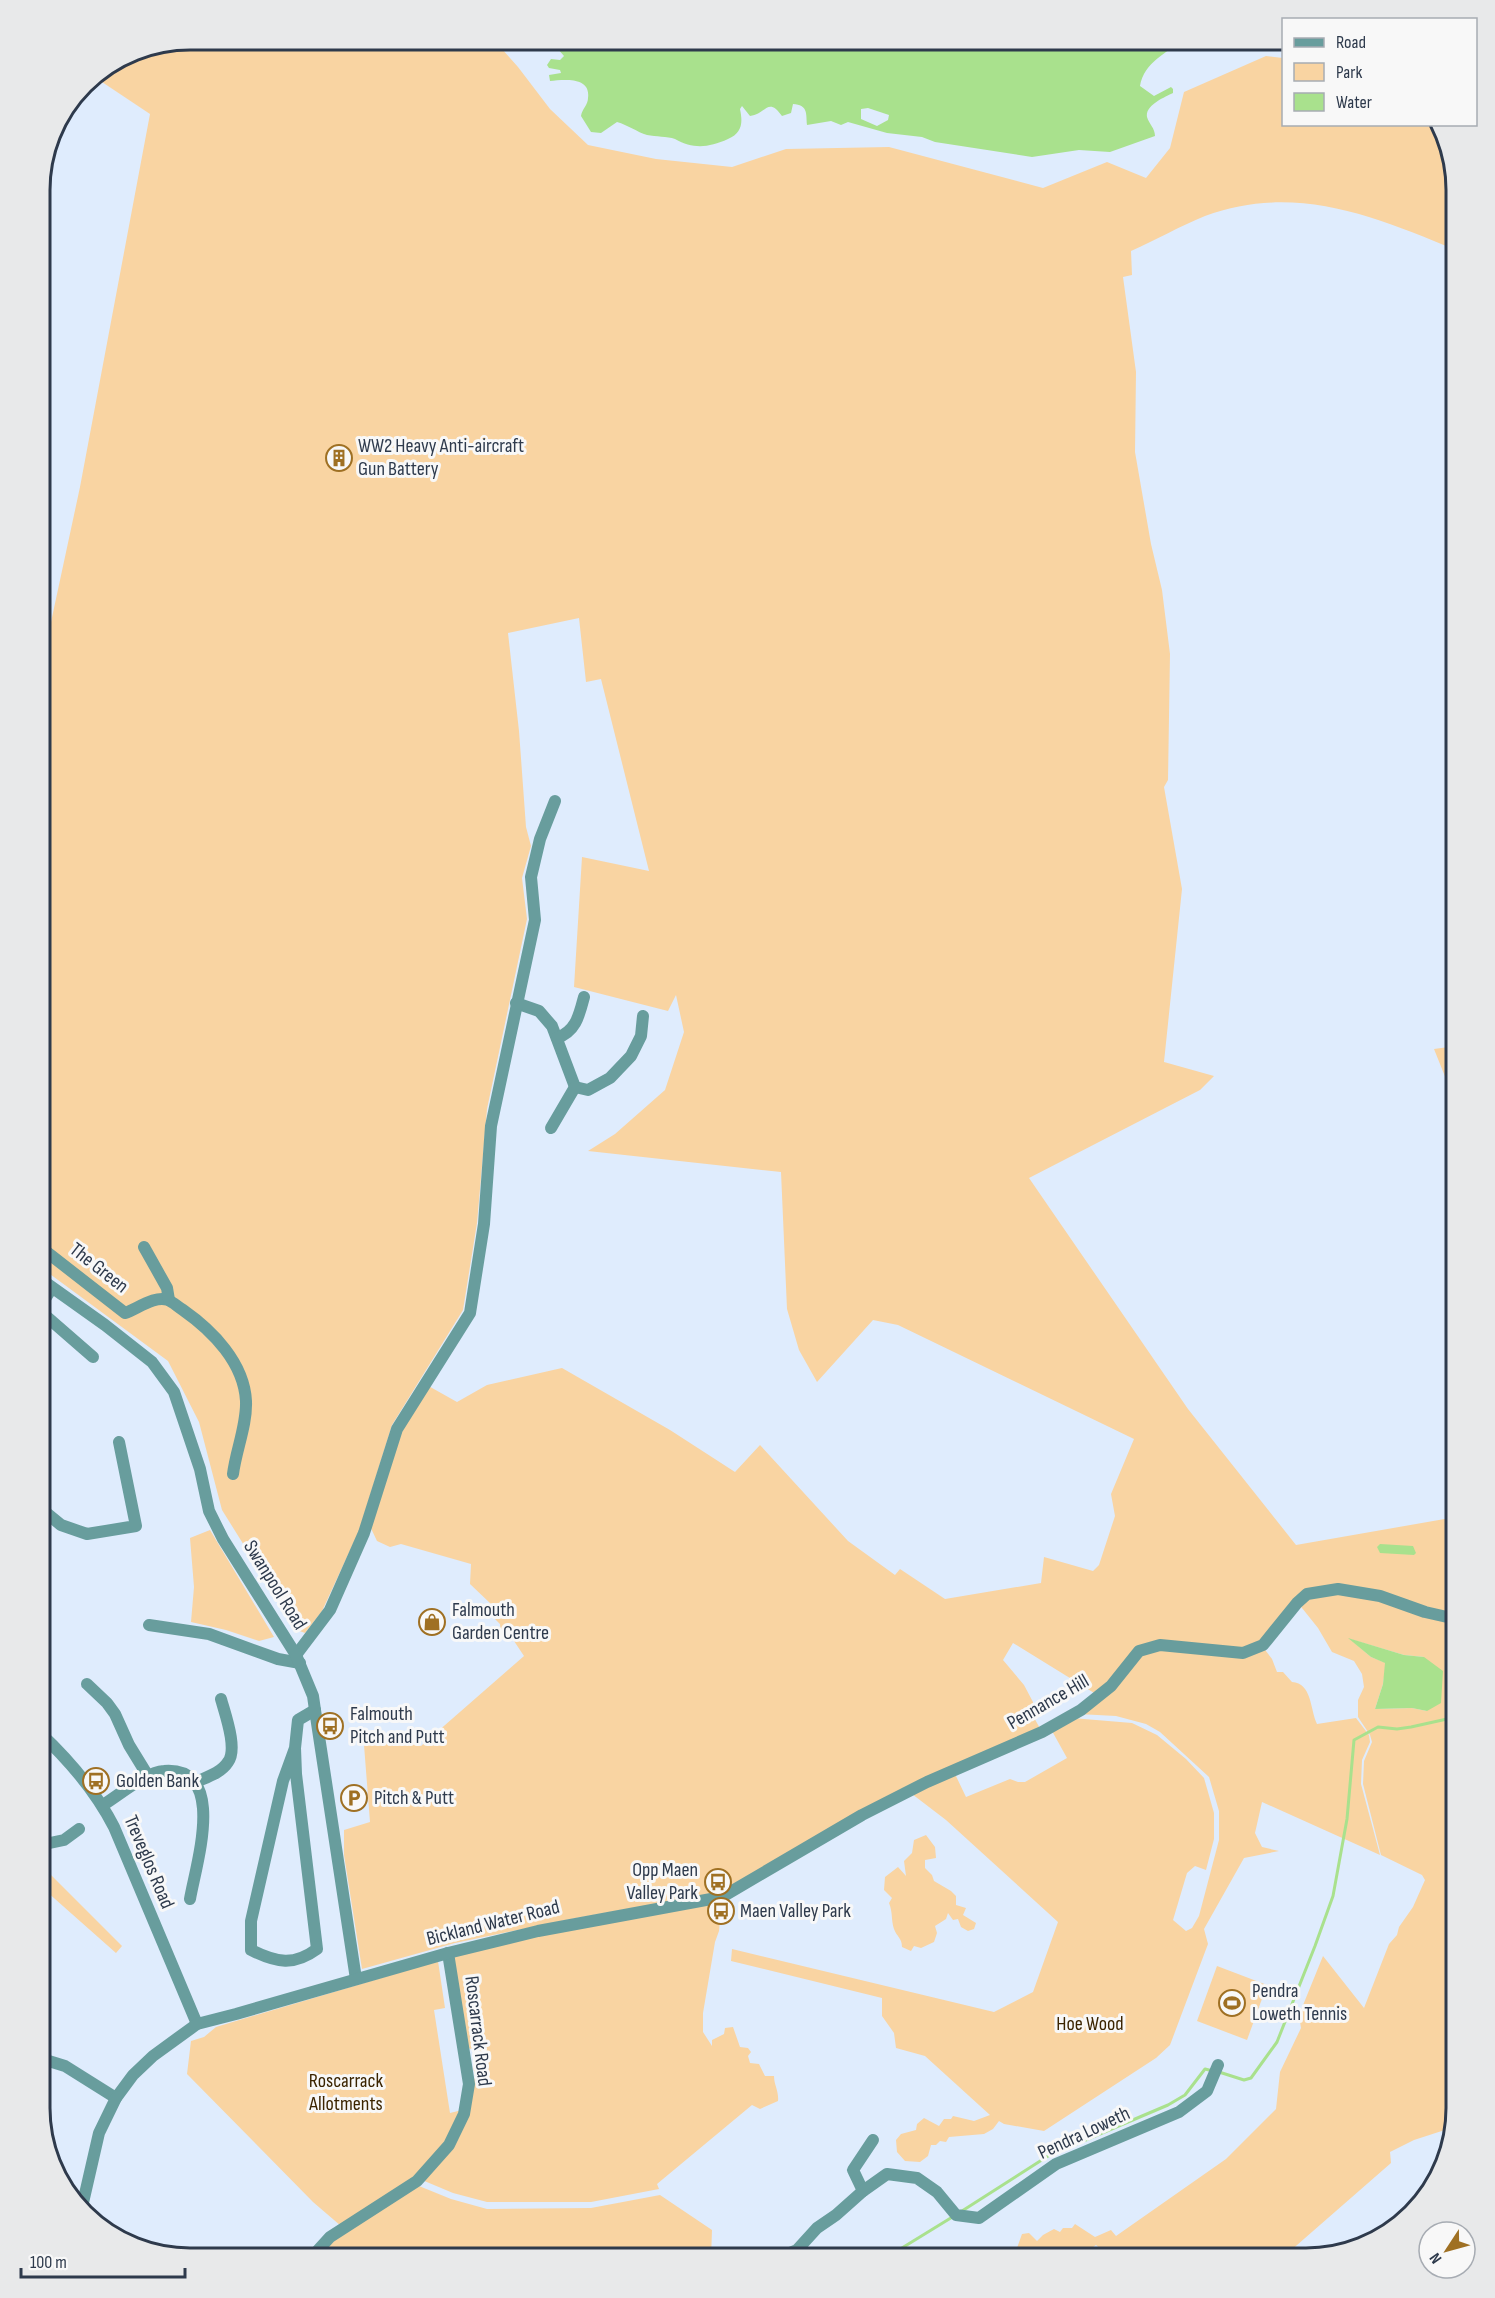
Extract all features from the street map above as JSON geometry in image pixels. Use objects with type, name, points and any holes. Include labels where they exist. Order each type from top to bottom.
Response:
[{"type":"street","points":[[149,1625],[209,1634],[278,1659],[298,1659],[330,1610],[364,1533],[397,1429],[470,1313],[484,1224],[491,1126],[535,920],[531,877],[540,839],[555,801]]},
{"type":"street","points":[[557,1038],[569,1034],[578,1019],[584,998]]},
{"type":"street","points":[[516,1003],[539,1011],[552,1026],[575,1087]]},
{"type":"street","points":[[575,1087],[588,1090],[610,1078],[631,1056],[641,1036],[643,1016]]},
{"type":"street","points":[[551,1128],[575,1087]]},
{"type":"street","name":"The Green","points":[[50,1255],[125,1313],[154,1300],[169,1300],[166,1288],[144,1247]]},
{"type":"street","name":"Swanpool Road","points":[[52,1288],[152,1362],[170,1385],[200,1469],[208,1511],[298,1659],[313,1696],[356,1979]]},
{"type":"street","points":[[169,1300],[199,1321],[218,1340],[231,1358],[242,1382],[246,1402],[233,1474]]},
{"type":"street","points":[[50,1319],[93,1357]]},
{"type":"street","points":[[50,1516],[61,1525],[87,1534],[136,1526],[119,1442]]},
{"type":"street","name":"Pennance Hill","points":[[995,1754],[1081,1710],[1111,1686],[1139,1651],[1160,1645],[1243,1653],[1263,1645],[1307,1594],[1338,1589],[1380,1596],[1445,1617]]},
{"type":"street","points":[[87,1684],[107,1702],[115,1714],[129,1745],[148,1776]]},
{"type":"street","points":[[196,1782],[220,1771],[230,1761],[232,1744],[221,1699]]},
{"type":"street","points":[[295,1748],[283,1780],[252,1921],[251,1950],[270,1959],[302,1960],[317,1949],[296,1774],[295,1748],[298,1720],[315,1710]]},
{"type":"street","name":"Treveglos Road","points":[[50,1743],[81,1775],[103,1805],[197,2024]]},
{"type":"street","name":"Bickland Water Road","points":[[84,2200],[99,2133],[116,2098],[133,2075],[153,2056],[197,2024],[448,1953],[538,1931],[722,1897],[862,1815],[927,1782],[995,1754]]},
{"type":"street","points":[[103,1805],[148,1776],[163,1771],[181,1773],[196,1782],[203,1798],[204,1817],[190,1899]]},
{"type":"street","points":[[50,1843],[64,1840],[80,1829]]},
{"type":"street","name":"Roscarrack Road","points":[[320,2248],[330,2236],[417,2181],[449,2145],[464,2114],[469,2084],[448,1953]]},
{"type":"street","points":[[50,2061],[65,2066],[116,2098]]},
{"type":"street","name":"Pendra Loweth","points":[[799,2248],[817,2228],[887,2174],[917,2178],[937,2192],[956,2215],[979,2218],[1056,2164],[1179,2112],[1207,2091],[1218,2065]]},
{"type":"street","points":[[863,2191],[854,2170],[873,2140]]},
{"type":"green space","points":[[503,50],[550,109],[588,145],[656,159],[732,167],[786,149],[889,147],[1043,188],[1107,162],[1146,178],[1170,148],[1184,92],[1266,56],[1282,58],[1282,126],[1430,126],[1441,153],[1444,171],[1445,246],[1394,226],[1333,208],[1302,203],[1271,203],[1238,207],[1205,216],[1131,251],[1132,275],[1123,277],[1136,372],[1135,452],[1151,544],[1162,590],[1170,654],[1168,780],[1164,787],[1182,889],[1164,1062],[1214,1076],[1200,1090],[1029,1178],[1188,1409],[1296,1545],[1445,1519],[1443,2130],[1414,2140],[1390,2152],[1391,2163],[1294,2248],[1099,2248],[1096,2245],[1092,2248],[1017,2248],[1022,2234],[1029,2233],[1037,2241],[1054,2229],[1060,2232],[1063,2228],[1072,2228],[1075,2224],[1095,2237],[1111,2230],[1116,2236],[1226,2159],[1276,2109],[1280,2072],[1301,2028],[1299,2015],[1323,1956],[1364,2008],[1389,1944],[1397,1935],[1399,1927],[1413,1907],[1425,1880],[1422,1875],[1381,1855],[1363,1784],[1364,1761],[1372,1742],[1358,1717],[1358,1700],[1364,1687],[1362,1674],[1354,1661],[1332,1652],[1318,1628],[1298,1603],[1262,1644],[1243,1652],[1139,1651],[1099,1696],[1013,1643],[1003,1660],[1024,1685],[1033,1702],[1032,1714],[1042,1732],[927,1782],[722,1897],[677,1900],[571,1919],[455,1943],[362,1969],[344,1855],[344,1830],[370,1822],[363,1732],[421,1746],[524,1656],[510,1635],[501,1635],[500,1624],[489,1613],[491,1604],[470,1584],[471,1564],[401,1544],[390,1547],[377,1541],[368,1522],[397,1429],[425,1384],[457,1402],[487,1385],[562,1368],[670,1430],[735,1472],[760,1445],[848,1541],[895,1575],[900,1569],[945,1599],[1041,1583],[1044,1557],[1093,1571],[1099,1565],[1115,1516],[1111,1494],[1134,1439],[898,1325],[873,1320],[817,1382],[799,1350],[787,1309],[781,1172],[588,1151],[615,1134],[665,1090],[684,1032],[676,995],[668,1011],[574,987],[582,857],[649,871],[601,679],[586,682],[579,618],[508,633],[519,731],[526,827],[531,846],[522,878],[527,919],[487,1109],[477,1223],[463,1310],[392,1425],[359,1531],[322,1611],[305,1633],[297,1630],[222,1510],[199,1422],[168,1361],[50,1274],[50,627],[80,487],[150,114],[101,81],[127,64],[153,54],[171,51]],"holes":[[[1350,1639],[1404,1655],[1424,1657],[1427,1711],[1412,1708],[1375,1709],[1383,1684],[1386,1663],[1371,1657]]]},
{"type":"green space","points":[[1445,1048],[1445,1076],[1434,1049]]},
{"type":"green space","points":[[210,1530],[274,1637],[259,1641],[191,1622],[194,1587],[190,1538]]},
{"type":"green space","name":"Hoe Wood","points":[[1263,1647],[1272,1659],[1277,1672],[1283,1672],[1292,1682],[1299,1683],[1307,1692],[1317,1724],[1356,1718],[1369,1735],[1370,1742],[1362,1760],[1361,1784],[1380,1855],[1262,1802],[1255,1833],[1262,1847],[1279,1851],[1244,1858],[1204,1929],[1208,1944],[1170,2045],[1156,2058],[1044,2131],[1004,2124],[999,2121],[993,2129],[984,2134],[949,2137],[946,2142],[940,2141],[936,2145],[931,2145],[928,2156],[920,2162],[905,2161],[897,2152],[896,2140],[901,2134],[916,2130],[917,2124],[924,2118],[939,2126],[944,2119],[951,2119],[953,2116],[974,2121],[990,2115],[925,2056],[896,2048],[894,2033],[882,2016],[882,1998],[731,1961],[732,1949],[994,2012],[1033,1992],[1058,1922],[946,1820],[912,1794],[955,1774],[966,1797],[1010,1779],[1025,1782],[1067,1758],[1052,1731],[1072,1718],[1132,1723],[1157,1735],[1186,1759],[1204,1778],[1214,1813],[1214,1839],[1206,1870],[1195,1866],[1187,1873],[1173,1920],[1186,1931],[1192,1928],[1199,1916],[1219,1840],[1219,1811],[1209,1777],[1160,1732],[1146,1724],[1116,1716],[1078,1714],[1141,1653],[1160,1648]]},
{"type":"green space","points":[[926,1835],[935,1847],[936,1858],[925,1860],[925,1868],[934,1881],[956,1896],[956,1905],[966,1908],[963,1915],[976,1923],[974,1929],[968,1931],[961,1927],[958,1919],[953,1920],[948,1913],[946,1919],[935,1926],[937,1933],[934,1942],[921,1948],[914,1946],[911,1951],[902,1947],[894,1929],[889,1903],[892,1898],[884,1890],[885,1877],[898,1867],[906,1876],[904,1861],[912,1853],[914,1840]]},
{"type":"green space","points":[[50,1874],[122,1946],[116,1953],[50,1895]]},
{"type":"green space","points":[[722,1898],[719,1931],[715,1942],[703,2013],[703,2032],[712,2046],[712,2040],[724,2034],[725,2028],[733,2027],[740,2047],[748,2048],[751,2052],[748,2056],[750,2063],[759,2064],[765,2076],[774,2076],[778,2101],[760,2109],[752,2105],[657,2184],[659,2189],[591,2202],[487,2202],[453,2193],[422,2180],[467,2116],[475,2077],[473,2066],[481,2051],[467,2048],[452,1956],[539,1933]]},
{"type":"green space","name":"Roscarrack Allotments","points":[[438,1961],[445,2008],[434,2010],[450,2113],[462,2110],[446,2142],[414,2178],[341,2226],[313,2202],[187,2074],[191,2041],[204,2037],[216,2027]]},
{"type":"green space","name":"Pendra Loweth Tennis","points":[[1217,1966],[1267,1985],[1247,2040],[1197,2021]]},
{"type":"green space","points":[[419,2186],[451,2199],[487,2209],[591,2208],[660,2195],[712,2230],[711,2248],[326,2248],[333,2240]]},
{"type":"water","points":[[559,50],[1169,50],[1146,70],[1140,86],[1154,96],[1171,87],[1173,93],[1156,102],[1147,113],[1155,136],[1110,152],[1079,150],[1032,157],[887,133],[848,122],[841,125],[831,121],[807,125],[804,108],[793,104],[791,113],[782,116],[770,107],[750,116],[742,106],[739,131],[733,137],[707,146],[694,146],[672,138],[647,135],[617,122],[601,133],[591,132],[581,116],[588,100],[588,91],[585,86],[575,81],[550,81],[549,75],[561,73],[560,70],[549,68],[547,65],[551,59],[560,60],[564,56]],"holes":[[[868,108],[889,115],[888,120],[877,126],[861,119],[861,109]]]},
{"type":"water","points":[[1380,1544],[1413,1546],[1416,1553],[1414,1555],[1380,1553],[1377,1547]]},
{"type":"water","points":[[1348,1638],[1404,1655],[1424,1657],[1443,1671],[1441,1703],[1427,1711],[1412,1708],[1375,1709],[1383,1684],[1385,1663],[1371,1657]]},
{"type":"waterway","points":[[1219,2072],[1244,2080],[1251,2078],[1277,2042],[1333,1896],[1347,1819],[1354,1740],[1378,1727],[1397,1729],[1445,1719]]},
{"type":"waterway","points":[[962,2211],[1048,2156],[1168,2105],[1185,2095],[1205,2069],[1213,2071]]},
{"type":"waterway","points":[[902,2248],[954,2216]]},
{"type":"place","name":"WW2 Heavy Anti-aircraft Gun Battery","points":[[339,458]]},
{"type":"place","name":"Falmouth Garden Centre","points":[[432,1622]]},
{"type":"place","name":"Falmouth Pitch and Putt","points":[[330,1726]]},
{"type":"place","name":"Golden Bank","points":[[96,1781]]},
{"type":"place","name":"Pitch & Putt","points":[[354,1798]]},
{"type":"place","name":"Opp Maen Valley Park","points":[[718,1882]]},
{"type":"place","name":"Maen Valley Park","points":[[721,1911]]},
{"type":"place","name":"Pendra Loweth Tennis","points":[[1232,2003]]}]
